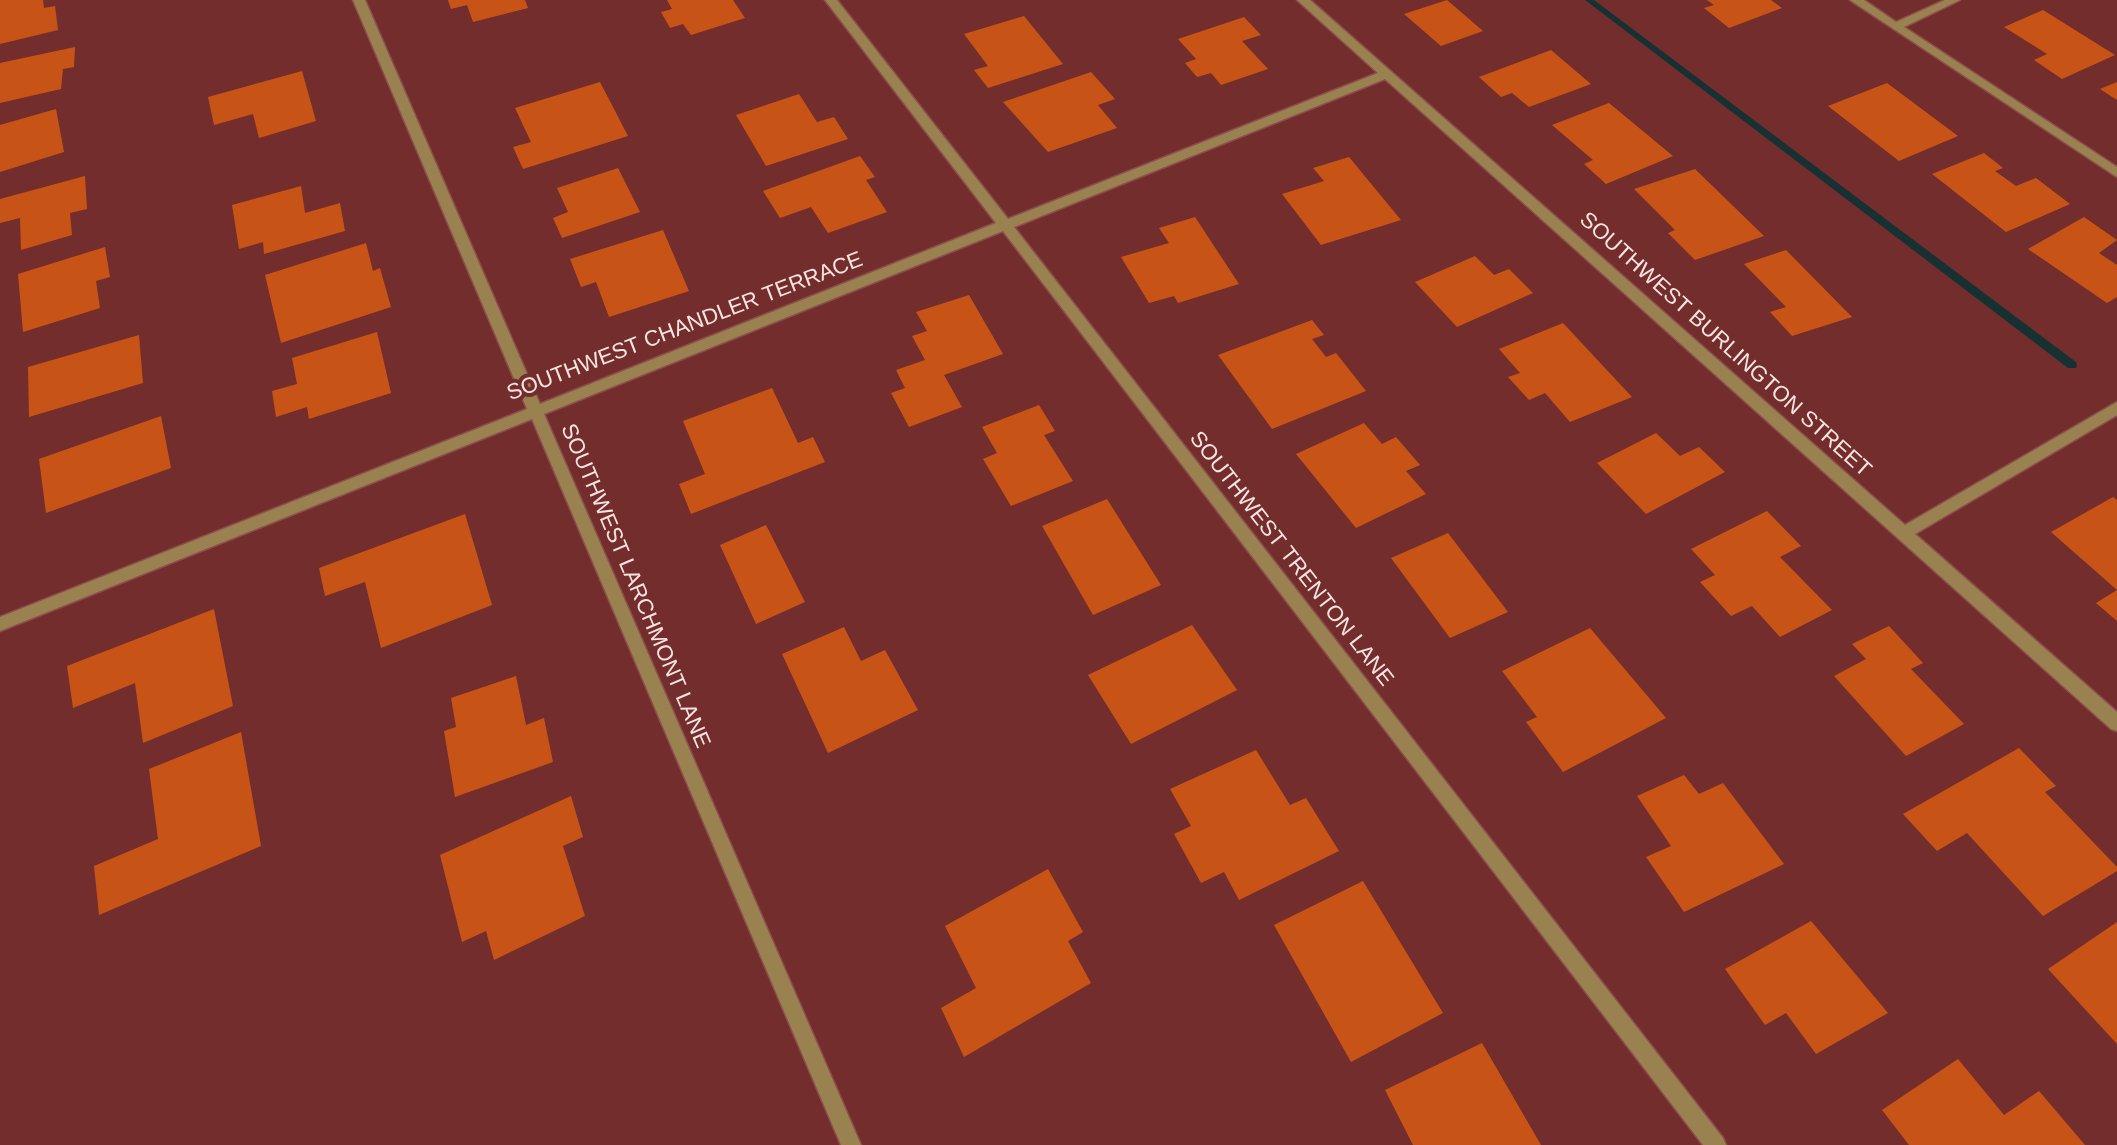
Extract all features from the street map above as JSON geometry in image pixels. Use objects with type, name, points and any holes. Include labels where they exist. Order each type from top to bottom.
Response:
[{"type":"street","name":"SOUTHWEST LARCHMONT LANE","points":[[359,0],[851,1145]]},
{"type":"street","name":"SOUTHWEST TRENTON LANE","points":[[831,0],[1716,1145]]},
{"type":"street","name":"SOUTHWEST BURLINGTON STREET","points":[[1303,0],[2117,723]]},
{"type":"street","points":[[1856,0],[2117,173]]},
{"type":"street","points":[[1896,26],[1954,0]]},
{"type":"street","name":"SOUTHWEST CHANDLER TERRACE","points":[[0,624],[535,409],[1386,74]]},
{"type":"street","points":[[1904,533],[2117,408]]},
{"type":"building","points":[[0,0],[43,0],[44,8],[55,6],[58,30],[0,44]]},
{"type":"building","points":[[448,0],[525,0],[528,8],[473,22],[467,5],[451,9]]},
{"type":"building","points":[[667,0],[733,0],[745,18],[691,35],[683,24],[670,28],[661,12],[672,9]]},
{"type":"building","points":[[1447,0],[1483,31],[1441,46],[1404,14]]},
{"type":"building","points":[[1707,0],[1771,0],[1782,8],[1729,28],[1704,8],[1714,5]]},
{"type":"building","points":[[2043,10],[2115,55],[2062,79],[2034,60],[2047,54],[2004,27]]},
{"type":"building","points":[[1024,16],[1063,64],[988,88],[974,70],[988,66],[964,34]]},
{"type":"building","points":[[1244,17],[1261,35],[1242,41],[1268,69],[1221,85],[1211,73],[1197,77],[1185,63],[1196,59],[1178,39]]},
{"type":"building","points":[[75,47],[74,67],[63,69],[61,89],[0,103],[0,63]]},
{"type":"building","points":[[1551,50],[1591,84],[1529,107],[1512,93],[1501,97],[1479,77]]},
{"type":"building","points":[[302,71],[316,121],[259,138],[253,114],[214,125],[208,97]]},
{"type":"building","points":[[1091,72],[1115,99],[1098,105],[1117,128],[1048,152],[1003,102]]},
{"type":"building","points":[[600,82],[628,136],[523,169],[513,147],[531,142],[515,108]]},
{"type":"building","points":[[2117,82],[2117,100],[2100,89]]},
{"type":"building","points":[[1887,83],[1958,136],[1899,161],[1828,106]]},
{"type":"building","points":[[799,94],[817,122],[834,117],[848,139],[766,166],[736,115]]},
{"type":"building","points":[[1609,103],[1673,156],[1606,184],[1584,164],[1593,160],[1552,125]]},
{"type":"building","points":[[56,109],[64,152],[0,172],[0,125]]},
{"type":"building","points":[[1984,153],[2003,168],[1995,171],[2016,186],[2036,178],[2070,204],[2006,232],[1932,174]]},
{"type":"building","points":[[860,156],[875,177],[866,180],[887,212],[828,233],[811,207],[780,218],[763,191]]},
{"type":"building","points":[[1349,157],[1401,220],[1321,245],[1282,194],[1324,181],[1313,168]]},
{"type":"building","points":[[618,168],[640,212],[562,238],[553,218],[568,212],[557,188]]},
{"type":"building","points":[[1695,169],[1764,236],[1695,260],[1668,233],[1675,230],[1634,189]]},
{"type":"building","points":[[85,176],[87,209],[70,213],[72,235],[21,250],[20,218],[0,223],[0,199]]},
{"type":"building","points":[[301,186],[305,213],[340,203],[345,231],[264,254],[263,242],[239,249],[232,205]]},
{"type":"building","points":[[1195,217],[1239,284],[1178,303],[1174,296],[1149,303],[1121,257],[1169,243],[1159,228]]},
{"type":"building","points":[[2084,217],[2117,240],[2099,253],[2117,265],[2117,297],[2107,303],[2028,249]]},
{"type":"building","points":[[663,230],[689,291],[609,317],[596,282],[581,287],[570,259]]},
{"type":"building","points":[[366,243],[373,271],[380,268],[391,307],[281,343],[265,275]]},
{"type":"building","points":[[105,247],[110,277],[96,281],[100,308],[23,332],[18,274]]},
{"type":"building","points":[[1786,250],[1852,317],[1792,336],[1770,312],[1786,307],[1744,264]]},
{"type":"building","points":[[1475,256],[1494,275],[1509,269],[1533,293],[1457,327],[1415,282]]},
{"type":"building","points":[[969,295],[1003,354],[944,375],[962,407],[909,427],[891,393],[905,388],[896,370],[925,360],[912,336],[927,331],[916,312]]},
{"type":"building","points":[[1312,320],[1324,335],[1312,339],[1326,357],[1336,353],[1366,391],[1272,429],[1218,355]]},
{"type":"building","points":[[1563,323],[1632,397],[1570,422],[1545,393],[1529,400],[1508,377],[1520,373],[1499,349]]},
{"type":"building","points":[[377,332],[391,393],[309,419],[307,407],[276,417],[272,391],[297,384],[292,358]]},
{"type":"building","points":[[139,335],[143,383],[29,417],[28,367]]},
{"type":"building","points":[[772,388],[798,443],[813,437],[825,462],[691,514],[679,484],[705,474],[683,421]]},
{"type":"building","points":[[1039,405],[1055,431],[1044,435],[1073,481],[1011,506],[983,459],[997,453],[982,427]]},
{"type":"building","points":[[161,416],[171,468],[46,513],[39,459]]},
{"type":"building","points":[[1364,423],[1382,444],[1396,437],[1420,465],[1406,471],[1426,494],[1356,528],[1296,454]]},
{"type":"building","points":[[1656,433],[1680,456],[1699,447],[1725,472],[1646,514],[1597,463]]},
{"type":"building","points":[[2113,497],[2117,500],[2117,590],[2051,532]]},
{"type":"building","points":[[1107,499],[1161,585],[1093,615],[1042,526]]},
{"type":"building","points":[[1767,511],[1801,546],[1780,557],[1832,610],[1780,637],[1752,606],[1731,616],[1700,582],[1715,575],[1691,549]]},
{"type":"building","points":[[465,514],[492,605],[381,648],[365,582],[325,596],[319,568]]},
{"type":"building","points":[[766,525],[805,602],[756,624],[720,545]]},
{"type":"building","points":[[1448,533],[1508,612],[1450,638],[1391,558]]},
{"type":"building","points":[[2117,590],[2117,621],[2096,603]]},
{"type":"building","points":[[214,609],[233,706],[143,743],[135,683],[73,708],[67,666]]},
{"type":"building","points":[[1192,625],[1237,690],[1131,744],[1088,675]]},
{"type":"building","points":[[1889,626],[1923,663],[1911,669],[1964,724],[1906,756],[1834,676],[1866,659],[1852,644]]},
{"type":"building","points":[[844,627],[861,661],[885,650],[918,710],[828,753],[782,654]]},
{"type":"building","points":[[1590,628],[1666,718],[1563,772],[1526,722],[1537,717],[1502,671]]},
{"type":"building","points":[[516,676],[526,725],[544,718],[553,762],[455,797],[444,731],[456,727],[451,698]]},
{"type":"building","points":[[241,732],[261,846],[99,915],[94,866],[158,839],[149,769]]},
{"type":"building","points":[[2019,748],[2056,786],[2045,792],[2117,867],[2117,871],[2043,916],[1967,833],[1937,851],[1903,814]]},
{"type":"building","points":[[1256,750],[1290,805],[1306,798],[1339,851],[1239,900],[1224,872],[1201,883],[1174,834],[1191,826],[1170,789]]},
{"type":"building","points":[[1684,775],[1699,794],[1723,783],[1784,864],[1684,912],[1646,857],[1671,846],[1637,796]]},
{"type":"building","points":[[571,796],[583,837],[563,846],[585,916],[494,960],[486,931],[462,942],[440,855]]},
{"type":"building","points":[[1048,869],[1083,932],[1068,941],[1091,983],[964,1057],[941,1008],[976,988],[945,926]]},
{"type":"building","points":[[1363,881],[1443,1013],[1351,1062],[1274,925]]},
{"type":"building","points":[[1811,921],[1888,1013],[1816,1054],[1786,1013],[1765,1025],[1725,969]]},
{"type":"building","points":[[2117,922],[2117,1044],[2048,969]]},
{"type":"building","points":[[1482,1043],[1541,1145],[1413,1145],[1385,1090]]},
{"type":"building","points":[[1958,1059],[2004,1115],[2039,1091],[2085,1145],[1909,1145],[1882,1110]]},
{"type":"waterway","points":[[1589,0],[2072,365]]}]
